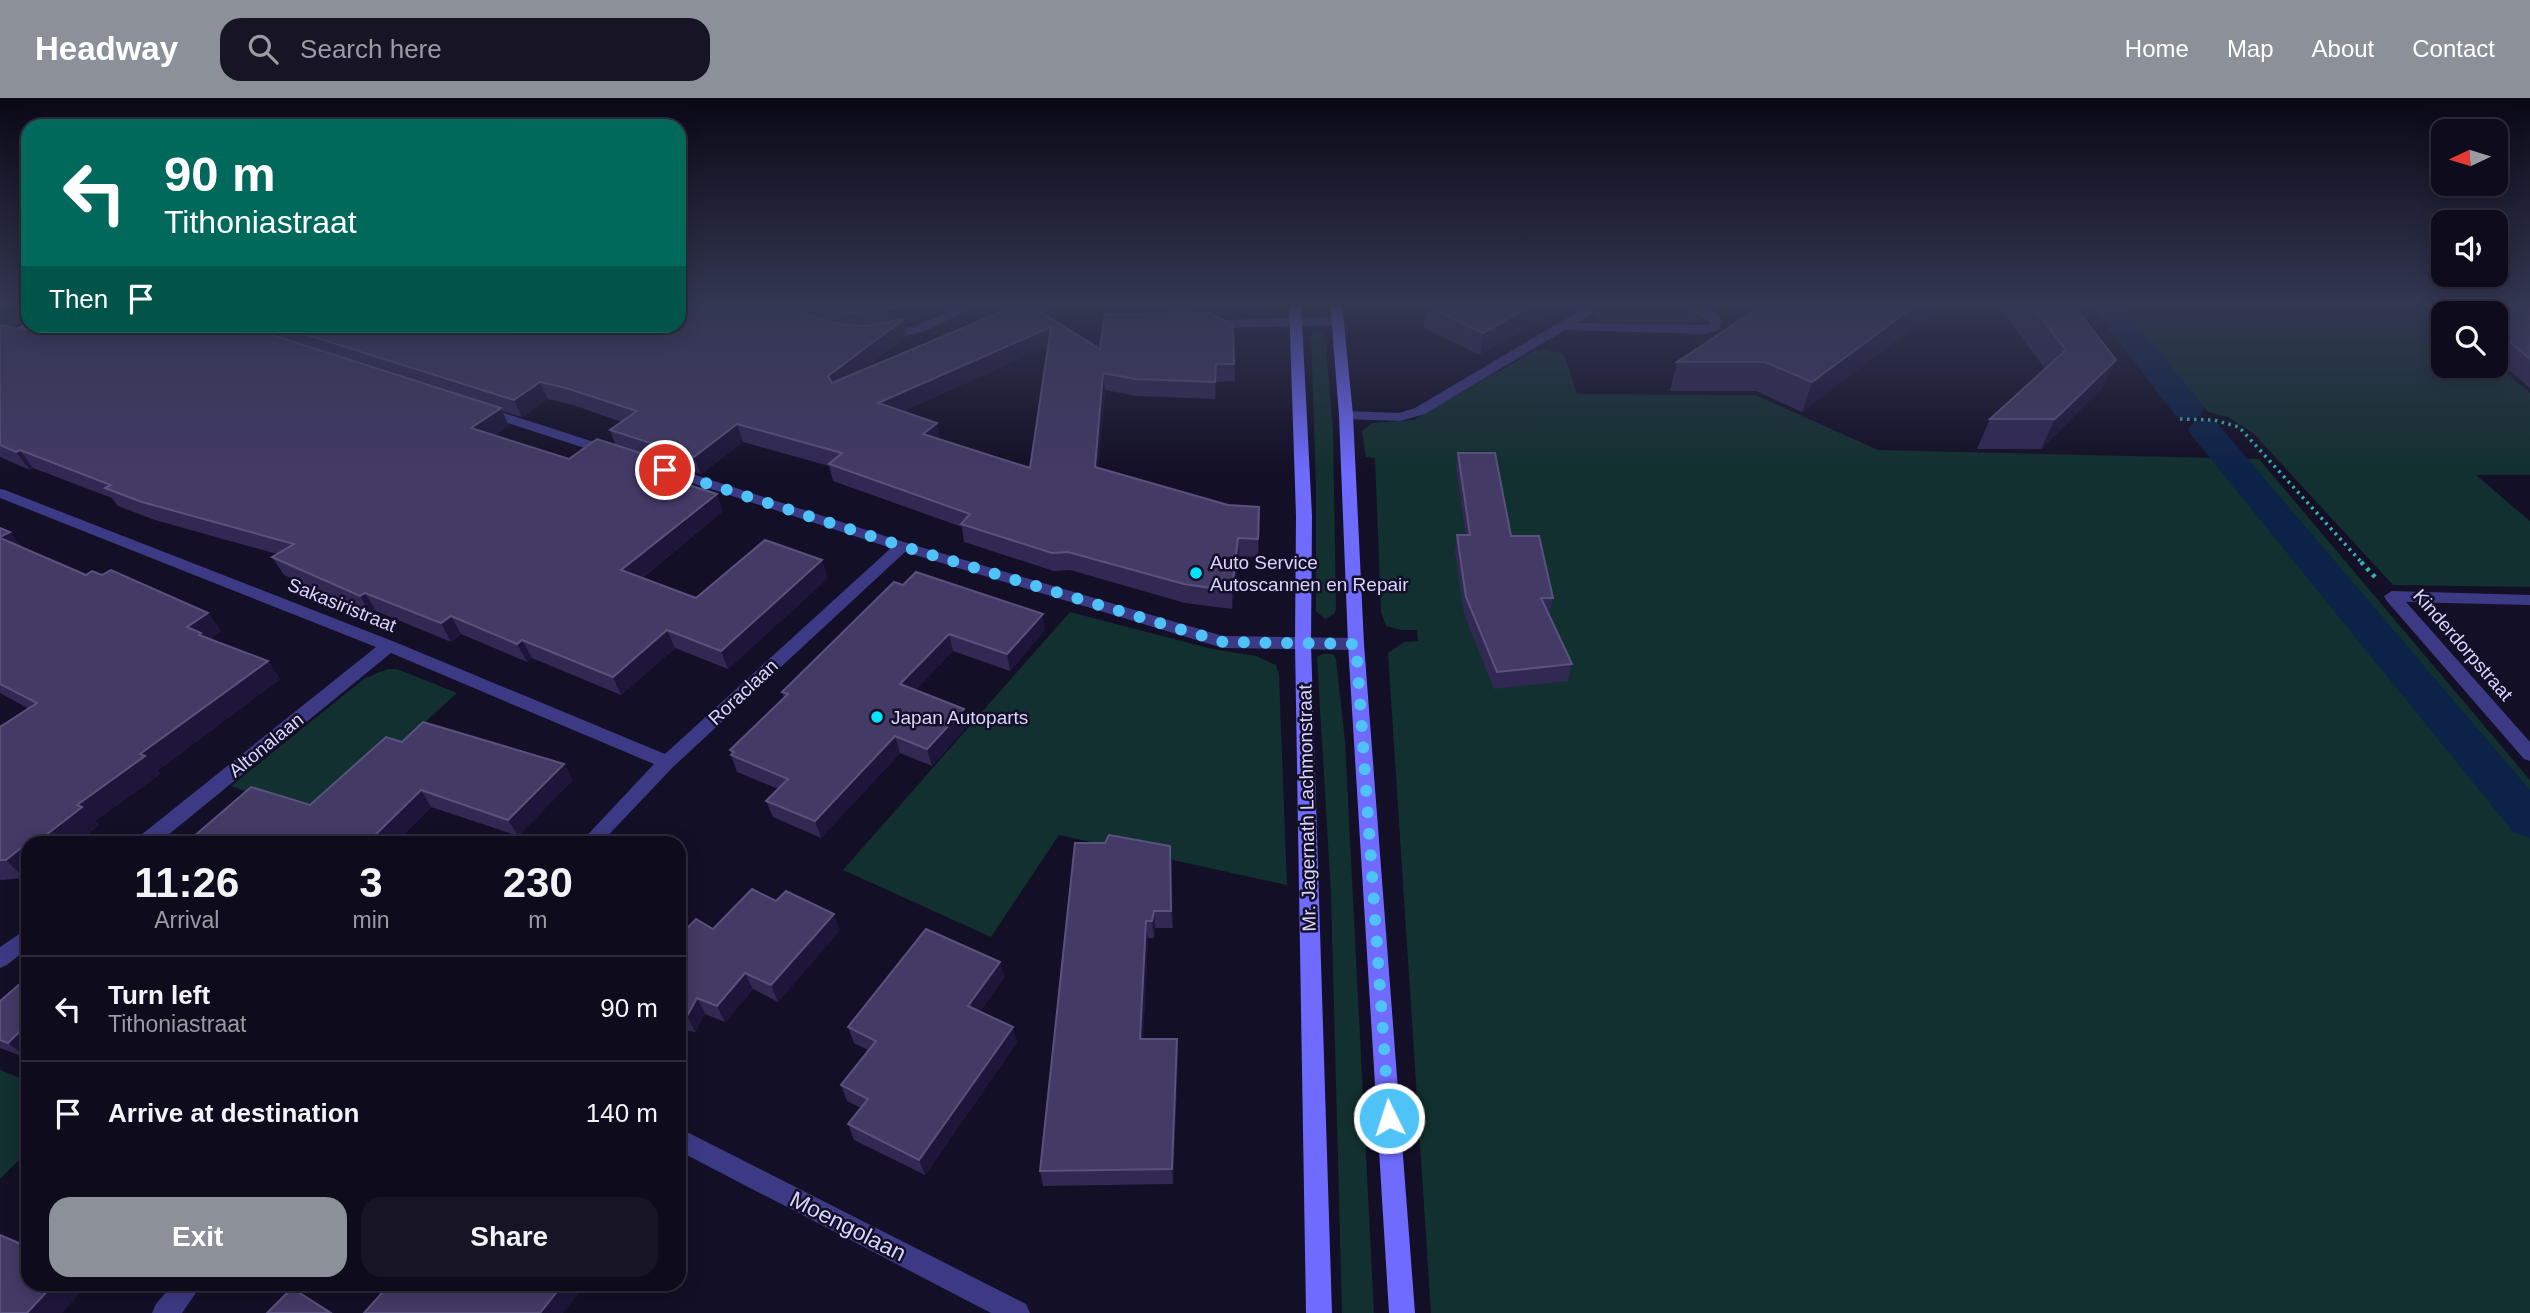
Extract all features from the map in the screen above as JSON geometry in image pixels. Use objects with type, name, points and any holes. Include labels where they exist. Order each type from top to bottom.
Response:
[{"type":"main road","name":"Mr. Jagernath Lachmonstraat","points":[[1298,359],[1304,516],[1303,644],[1319,1313]]},
{"type":"main road","points":[[1341,359],[1356,644],[1402,1313]]},
{"type":"street","points":[[1346,415],[1400,417],[1420,411],[1508,359]]},
{"type":"street","points":[[468,406],[626,457]]},
{"type":"street","points":[[652,465],[902,546],[1223,642],[1356,644]]},
{"type":"street","name":"Sakasiristraat","points":[[0,493],[389,646],[667,762]]},
{"type":"street","name":"Roraclaan","points":[[596,836],[667,762],[902,546]]},
{"type":"street","points":[[2392,596],[2530,600]]},
{"type":"street","name":"Kinderdorpstraat","points":[[2392,596],[2530,754]]},
{"type":"street","name":"Altonalaan","points":[[153,836],[389,646]]},
{"type":"street","points":[[0,958],[21,942]]},
{"type":"street","name":"Moengolaan","points":[[686,1143],[1017,1313]]},
{"type":"street","points":[[165,1313],[184,1291]]},
{"type":"path","points":[[2180,419],[2214,420],[2239,427],[2392,596]]},
{"type":"green space","points":[[1312,359],[1327,359],[1333,429],[1336,609],[1334,614],[1325,619],[1316,611]]},
{"type":"green space","points":[[1520,359],[1566,359],[1577,394],[1755,395],[1878,450],[2259,459],[2530,780],[2530,1313],[1431,1313],[1388,653],[1404,642],[1418,641],[1417,630],[1386,626],[1381,612],[1375,458],[1366,457],[1362,431],[1372,423],[1414,420]]},
{"type":"green space","points":[[2163,359],[2431,359],[2431,378],[2508,378],[2508,374],[2530,393],[2530,475],[2476,475],[2530,521],[2530,587],[2393,585],[2253,433],[2228,417],[2208,412]]},
{"type":"green space","points":[[1070,612],[1212,649],[1256,656],[1276,665],[1279,675],[1287,885],[1059,835],[991,937],[843,870]]},
{"type":"green space","points":[[1333,654],[1336,659],[1345,741],[1374,1313],[1342,1313],[1331,894],[1317,657]]},
{"type":"green space","points":[[388,669],[397,669],[457,693],[320,818],[231,786],[365,678]]},
{"type":"green space","points":[[0,1070],[21,1078],[21,1158],[0,1179]]},
{"type":"building","points":[[0,359],[346,359],[501,408],[471,428],[569,459],[597,439],[681,466],[667,478],[717,494],[621,570],[696,598],[765,540],[822,560],[721,651],[667,630],[613,677],[522,640],[517,644],[451,616],[441,623],[365,593],[360,596],[272,557],[294,544],[142,502],[105,488],[111,485],[0,445]]},
{"type":"building","points":[[383,359],[851,359],[828,376],[832,383],[890,359],[979,359],[878,403],[937,423],[923,434],[1030,468],[1046,359],[1234,359],[1234,364],[1216,364],[1215,382],[1136,379],[1103,373],[1095,467],[1228,505],[1259,507],[1258,539],[1238,538],[1232,591],[1184,584],[1068,552],[1052,553],[961,524],[970,514],[829,464],[842,453],[737,424],[694,457],[610,430],[637,411],[566,388],[540,382],[514,400]]},
{"type":"building","points":[[1682,359],[1843,359],[1812,382],[1765,362],[1677,362]]},
{"type":"building","points":[[2056,359],[2116,360],[2055,419],[1990,419]]},
{"type":"building","points":[[1458,453],[1495,453],[1511,536],[1539,536],[1553,598],[1541,598],[1572,664],[1497,672],[1466,597],[1457,535],[1470,535]]},
{"type":"building","points":[[0,528],[10,532],[0,537]]},
{"type":"building","points":[[0,538],[86,575],[92,571],[102,575],[111,570],[208,613],[187,627],[201,633],[199,635],[268,661],[140,754],[145,756],[77,805],[82,807],[45,836],[21,836],[21,848],[6,860],[0,860],[0,727],[37,703],[0,684]]},
{"type":"building","points":[[916,572],[1043,614],[1007,654],[949,634],[900,684],[964,709],[927,749],[895,736],[815,821],[766,801],[788,779],[731,755],[734,752],[730,750],[788,694],[782,692],[894,582],[903,585]]},
{"type":"building","points":[[423,722],[564,764],[508,820],[421,790],[374,836],[194,836],[251,787],[310,805],[386,737],[402,742]]},
{"type":"building","points":[[1109,835],[1170,846],[1171,911],[1154,911],[1152,921],[1146,921],[1140,1039],[1177,1039],[1172,1169],[1040,1171],[1075,843],[1105,843]]},
{"type":"building","points":[[752,889],[776,901],[786,891],[834,914],[771,985],[745,973],[717,1006],[697,998],[686,1016],[686,930],[696,919],[713,929]]},
{"type":"building","points":[[926,929],[1000,962],[968,1006],[1013,1027],[919,1160],[848,1124],[868,1099],[841,1085],[876,1041],[848,1027]]},
{"type":"building","points":[[21,983],[21,1030],[8,1043],[0,1040],[0,1001]]},
{"type":"building","points":[[0,1235],[21,1244],[21,1291],[47,1291],[27,1313],[0,1313]]},
{"type":"building","points":[[289,1291],[297,1291],[331,1313],[267,1313]]},
{"type":"building","points":[[384,1291],[557,1291],[540,1313],[364,1313]]},
{"type":"waterway","points":[[2148,359],[2188,409]]},
{"type":"waterway","points":[[2205,430],[2530,821]]},
{"type":"place","name":"Auto Service Autoscannen en Repair","points":[[1196,573]]},
{"type":"place","name":"Japan Autoparts","points":[[877,717]]},
{"type":"route","points":[[665,470],[902,546],[1223,642],[1356,644],[1389,1118]]}]
